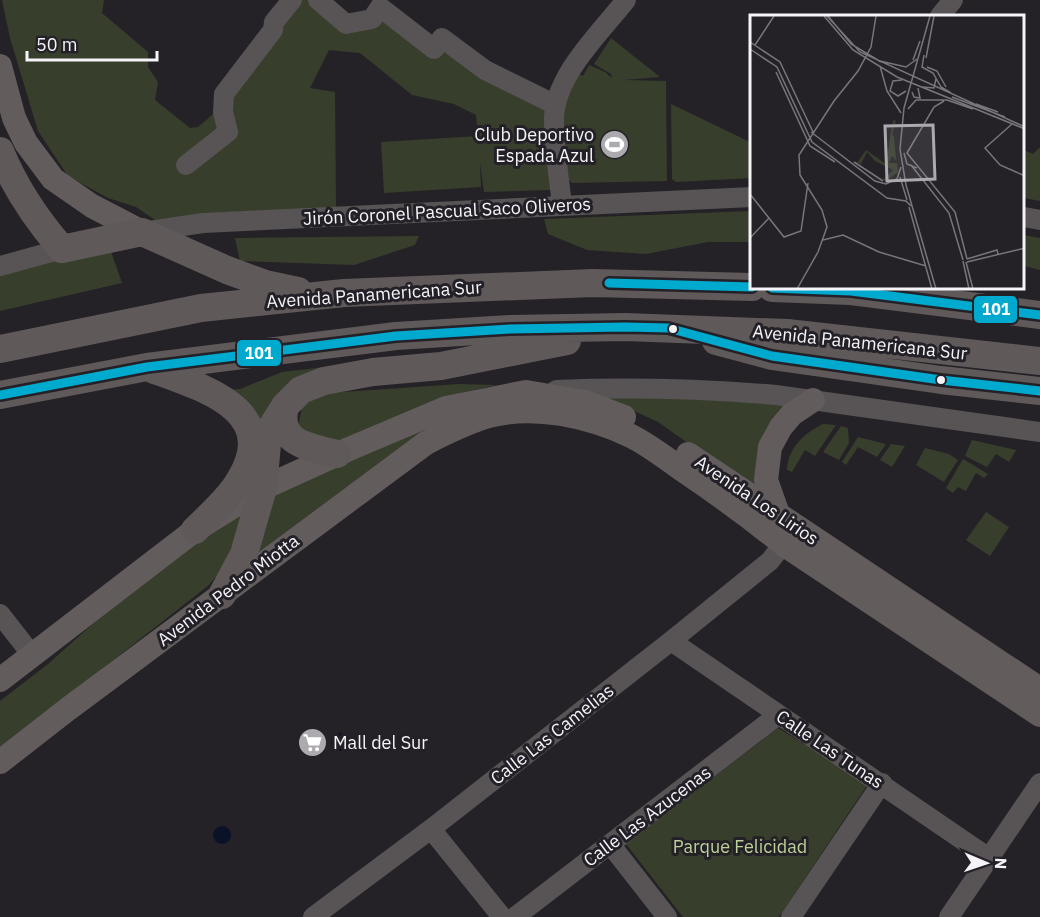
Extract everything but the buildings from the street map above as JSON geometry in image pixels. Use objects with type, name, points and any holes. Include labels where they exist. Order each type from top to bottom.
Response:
[{"type":"highway","points":[[0,151],[23,199],[62,249],[142,232],[227,270],[265,284],[321,295]]},
{"type":"highway","name":"Avenida Panamericana Sur","points":[[0,349],[201,308],[321,295],[593,283],[750,287]]},
{"type":"highway","points":[[825,290],[851,291],[1040,315]]},
{"type":"highway","points":[[222,595],[244,554],[263,488],[268,433],[285,406],[301,390],[324,381],[373,372],[441,366],[530,349],[625,327]]},
{"type":"highway","name":"Avenida Panamericana Sur","points":[[0,395],[147,367],[396,336],[510,329],[625,327],[787,333],[1040,361]]},
{"type":"highway","points":[[668,328],[772,356],[941,380],[1040,391]]},
{"type":"highway","points":[[147,367],[210,390],[238,412],[252,431],[252,447],[246,469],[235,488],[195,530]]},
{"type":"highway","points":[[285,406],[283,414],[291,439],[301,446],[337,454]]},
{"type":"main road","points":[[0,66],[14,118],[26,143],[53,179],[92,206],[142,232]]},
{"type":"main road","name":"Avenida Los Lirios","points":[[454,417],[526,392],[585,402],[640,423],[1040,689]]},
{"type":"main road","points":[[778,514],[766,480],[770,447],[781,427],[792,414],[813,400]]},
{"type":"main road","name":"Avenida Los Lirios","points":[[454,417],[524,412],[553,413],[592,421],[632,436],[748,516],[783,544],[1040,715]]},
{"type":"main road","points":[[0,680],[195,530],[263,488],[337,454],[454,417]]},
{"type":"main road","name":"Avenida Pedro Miotta","points":[[0,762],[426,443],[454,417]]},
{"type":"street","points":[[186,165],[228,132],[222,112],[224,94],[273,30],[274,22],[292,0]]},
{"type":"street","points":[[318,0],[346,24],[372,19],[380,7],[434,50],[442,38],[484,70],[556,105]]},
{"type":"street","points":[[562,205],[553,120],[560,90],[570,70],[626,0]]},
{"type":"street","points":[[941,15],[953,0]]},
{"type":"street","name":"Jirón Coronel Pascual Saco Oliveros","points":[[142,232],[203,223],[750,197]]},
{"type":"street","points":[[1025,217],[1040,220]]},
{"type":"street","points":[[0,266],[62,249]]},
{"type":"street","points":[[526,392],[601,388],[738,392],[813,400],[1040,432]]},
{"type":"street","name":"Calle Las Camelias","points":[[313,917],[335,911],[431,829],[770,561],[783,544]]},
{"type":"street","points":[[0,614],[32,655]]},
{"type":"street","name":"Calle Las Tunas","points":[[671,641],[989,858]]},
{"type":"street","name":"Calle Las Azucenas","points":[[515,917],[778,715]]},
{"type":"street","points":[[791,917],[882,783]]},
{"type":"street","points":[[949,917],[1040,783]]},
{"type":"street","points":[[431,829],[502,917]]},
{"type":"street","points":[[610,844],[667,917]]},
{"type":"green space","points":[[2,0],[104,0],[102,13],[148,52],[148,67],[158,82],[155,100],[190,128],[198,127],[220,108],[300,0],[313,0],[344,27],[385,16],[550,103],[551,190],[484,192],[480,163],[481,187],[384,193],[381,142],[478,136],[476,115],[454,104],[412,95],[360,53],[329,50],[310,88],[335,92],[336,209],[155,220],[136,207],[108,198],[68,176],[38,131],[10,38]]},
{"type":"green space","name":"Club Deportivo Espada Azul","points":[[611,38],[660,77],[624,80],[666,81],[667,181],[572,183],[568,177],[563,155],[567,95],[577,73],[583,76],[589,65],[612,78],[611,74],[594,64]]},
{"type":"green space","points":[[671,104],[750,142],[750,178],[676,182],[672,179]]},
{"type":"green space","points":[[1040,147],[1040,201],[1025,198],[1025,150],[1033,154]]},
{"type":"green space","points":[[750,211],[750,242],[708,242],[646,254],[587,250],[548,234],[544,219]]},
{"type":"green space","points":[[1025,235],[1040,238],[1040,270],[1025,266]]},
{"type":"green space","points":[[419,236],[415,245],[354,265],[240,261],[235,238]]},
{"type":"green space","points":[[109,246],[122,283],[0,311],[0,275]]},
{"type":"green space","points":[[342,365],[261,432],[219,390],[240,389],[282,372]]},
{"type":"green space","points":[[459,384],[496,385],[461,393],[327,446],[298,427],[302,407],[313,399],[328,393]]},
{"type":"green space","points":[[708,397],[775,401],[785,406],[759,486],[750,487],[658,422],[606,398]]},
{"type":"green space","points":[[440,424],[255,563],[272,495],[338,462]]},
{"type":"green space","points":[[823,424],[836,425],[815,456],[805,450],[792,472],[787,470],[790,455],[798,442]]},
{"type":"green space","points":[[841,426],[848,428],[849,443],[839,460],[823,452]]},
{"type":"green space","points":[[858,437],[886,444],[877,457],[858,447],[846,465],[842,462]]},
{"type":"green space","points":[[972,440],[1016,450],[1009,462],[996,454],[987,467],[965,456]]},
{"type":"green space","points":[[891,444],[905,446],[892,467],[880,460]]},
{"type":"green space","points":[[925,448],[949,454],[958,460],[944,482],[916,465]]},
{"type":"green space","points":[[963,459],[988,474],[984,478],[976,473],[966,491],[958,487],[953,493],[946,488]]},
{"type":"green space","points":[[986,512],[1009,527],[990,556],[966,540]]},
{"type":"green space","points":[[245,513],[230,560],[209,585],[0,749],[0,701],[48,664],[144,578],[185,547]]},
{"type":"green space","name":"Parque Felicidad","points":[[778,728],[868,784],[779,917],[683,917],[626,844]]},
{"type":"water","points":[[336,733],[344,733],[349,738],[347,749],[336,751],[331,746],[331,738]]},
{"type":"water","points":[[218,826],[226,826],[231,831],[229,842],[218,844],[213,839],[213,831]]},
{"type":"transit line","name":"101","points":[[609,283],[750,287]]},
{"type":"transit line","name":"101","points":[[825,290],[851,291],[1040,315]]},
{"type":"transit line","name":"101","points":[[0,395],[147,367],[396,336],[510,329],[625,327],[668,328],[772,356],[941,380],[1040,391]]},
{"type":"place","name":"Club Deportivo Espada Azul","points":[[615,144]]},
{"type":"place","name":"Mall del Sur","points":[[312,742]]}]
